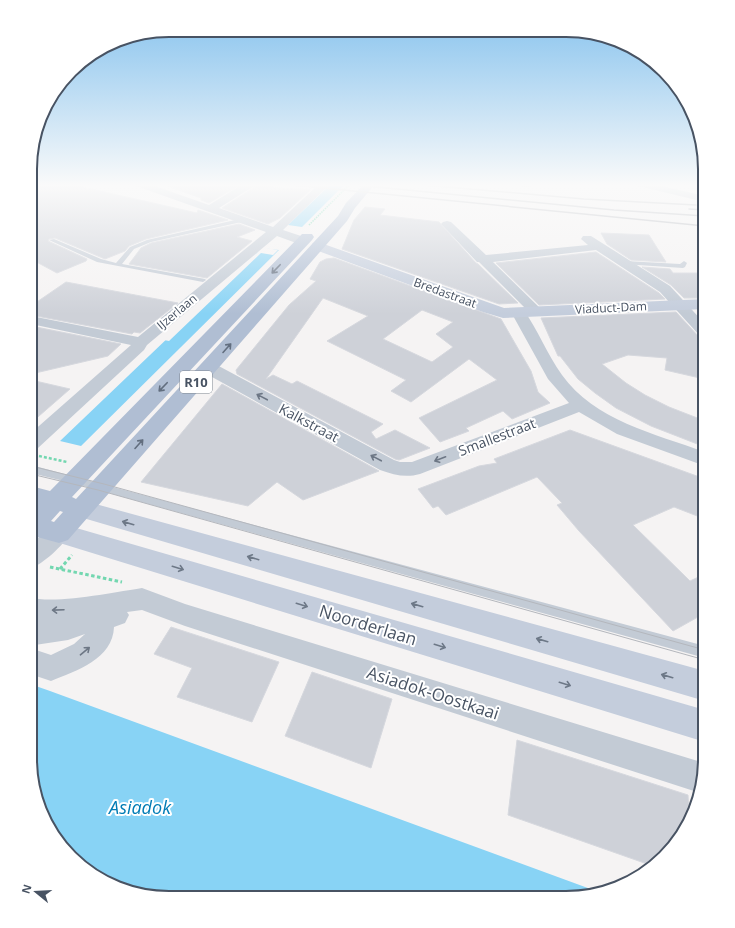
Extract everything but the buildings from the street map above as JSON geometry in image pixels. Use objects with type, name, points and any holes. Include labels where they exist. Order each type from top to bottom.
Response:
[{"type":"main road","name":"R10","points":[[37,520],[308,239],[327,227]]},
{"type":"main road","name":"R10","points":[[59,533],[101,487],[214,371],[308,239]]},
{"type":"main road","name":"Bredastraat","points":[[308,239],[493,310],[504,313],[518,312]]},
{"type":"main road","name":"Viaduct-Dam","points":[[518,312],[698,304]]},
{"type":"main road","points":[[37,496],[698,684]]},
{"type":"main road","name":"Noorderlaan","points":[[37,528],[698,724]]},
{"type":"street","name":"Bredastraat","points":[[265,227],[308,239]]},
{"type":"street","name":"IJzerlaan","points":[[37,438],[138,347],[140,343],[279,227]]},
{"type":"street","points":[[450,227],[536,311]]},
{"type":"street","points":[[482,259],[590,244],[625,263],[665,289],[698,326]]},
{"type":"street","points":[[518,312],[556,379],[581,405],[613,424],[698,456]]},
{"type":"street","points":[[37,321],[137,341],[140,343]]},
{"type":"street","name":"Kalkstraat","points":[[214,371],[387,464],[399,469],[413,469]]},
{"type":"street","name":"Smallestraat","points":[[413,469],[581,405]]},
{"type":"street","points":[[37,553],[59,533]]},
{"type":"street","name":"Asiadok-Oostkaai","points":[[37,611],[73,609],[101,611],[164,608],[696,777]]},
{"type":"street","points":[[40,664],[83,654],[101,635],[101,611]]},
{"type":"street","name":"Asiadok-Oostkaai","points":[[37,633],[68,628],[101,611]]},
{"type":"lane","points":[[118,265],[132,248],[144,243],[212,227]]},
{"type":"lane","points":[[52,240],[99,261],[203,280]]},
{"type":"lane","points":[[625,263],[683,266],[684,263]]},
{"type":"lane","points":[[37,470],[698,650]]},
{"type":"path","points":[[308,239],[317,227]]},
{"type":"water","points":[[262,248],[279,250],[81,446],[60,441]]},
{"type":"water","name":"Asiadok","points":[[37,687],[589,888],[574,891],[161,891],[143,888],[119,881],[89,864],[76,852],[64,839],[47,809],[38,776]]},
{"type":"pier","points":[[261,247],[278,250],[273,255],[261,253],[169,341],[164,340],[244,263],[257,253]]},
{"type":"tram line","points":[[37,467],[104,484],[698,648]]},
{"type":"tram line","points":[[37,475],[98,490],[698,658]]}]
